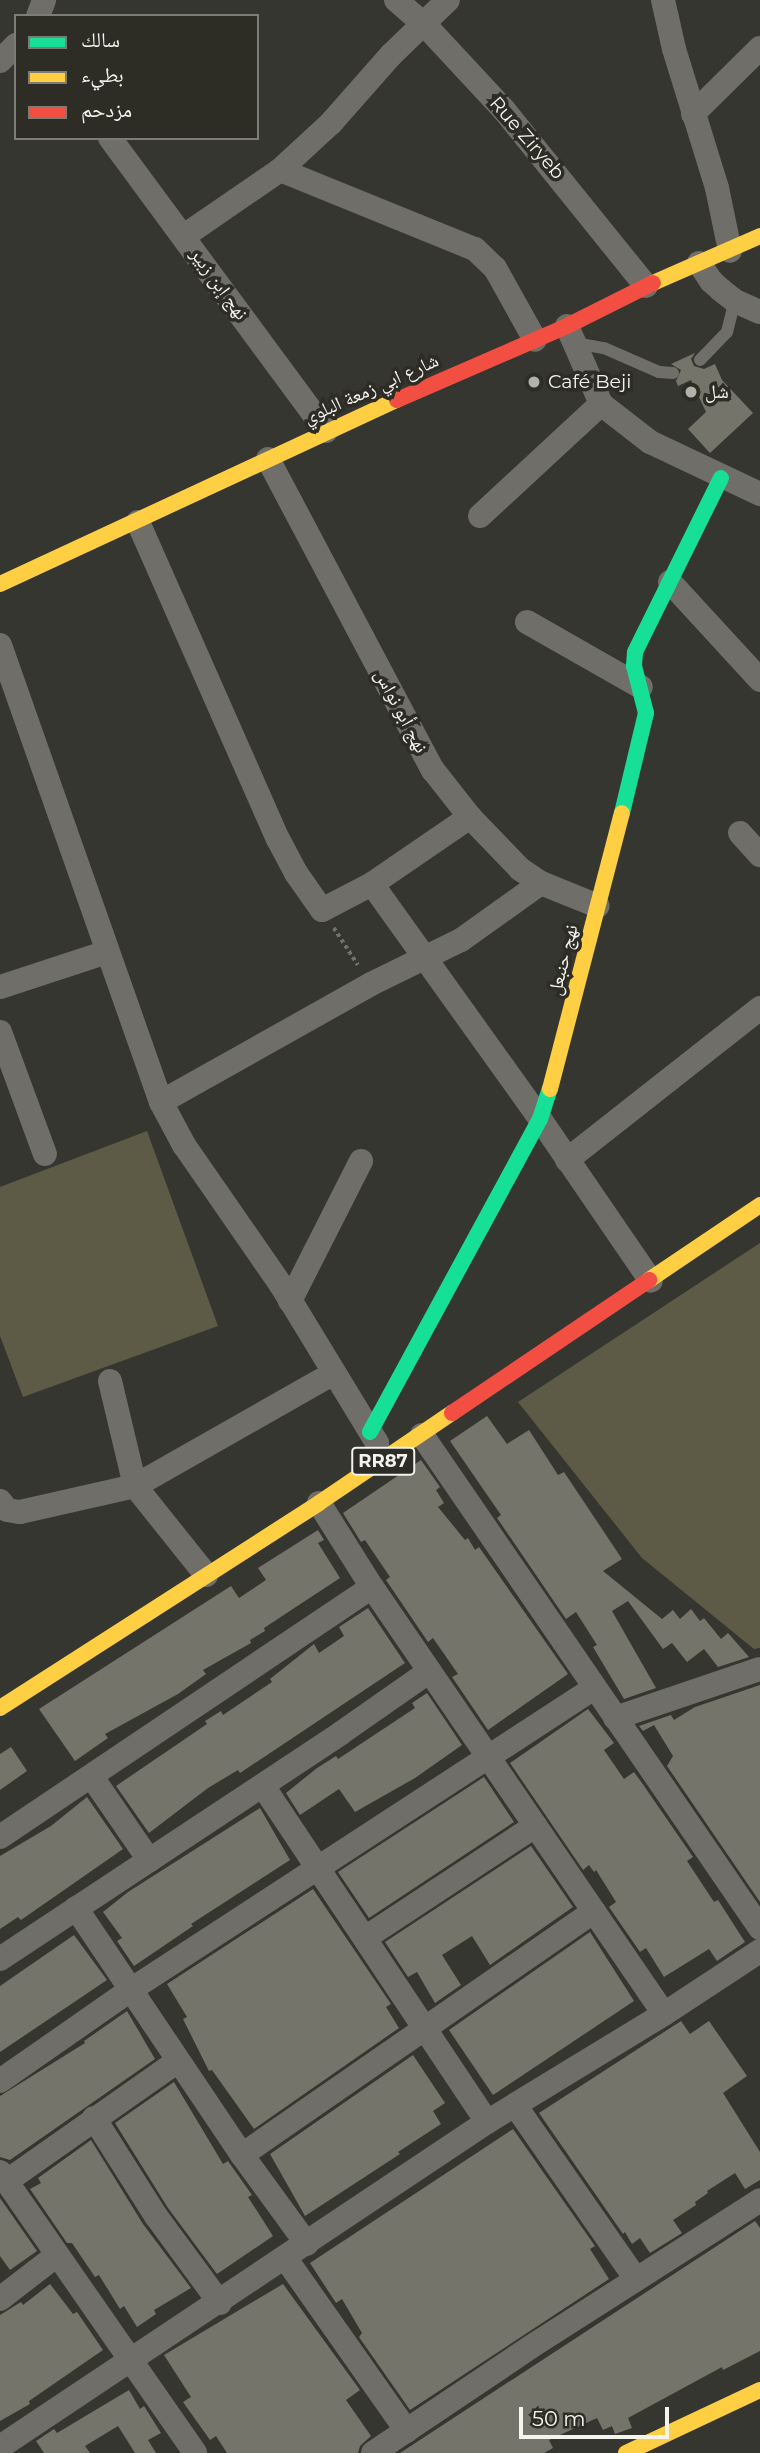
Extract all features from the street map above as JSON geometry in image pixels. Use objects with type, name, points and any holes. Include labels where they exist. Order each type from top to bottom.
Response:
[{"type":"main road","name":"شارع ابي زمعة البلوي","points":[[0,584],[138,522],[326,431],[535,340],[571,334],[646,286],[760,236]]},
{"type":"main road","name":"نهج حنبعل","points":[[370,1432],[540,1119],[556,1072],[643,731],[646,713],[634,666],[635,652],[721,478]]},
{"type":"main road","name":"RR87","points":[[0,1708],[422,1435],[760,1205]]},
{"type":"main road","points":[[626,2453],[760,2390]]},
{"type":"street","name":"Rue Ziryeb","points":[[396,0],[425,25],[512,119],[646,286]]},
{"type":"street","points":[[184,236],[280,170],[331,123],[391,55],[425,25],[447,0]]},
{"type":"street","points":[[663,0],[693,114],[717,188],[730,251]]},
{"type":"street","points":[[0,61],[14,48]]},
{"type":"street","points":[[693,114],[760,48]]},
{"type":"street","name":"نهج إبن زبير","points":[[112,140],[326,431]]},
{"type":"street","points":[[280,170],[475,249],[495,268],[535,340]]},
{"type":"street","points":[[699,263],[711,281],[735,301],[760,312]]},
{"type":"street","points":[[571,334],[601,404],[650,442],[760,495]]},
{"type":"street","points":[[480,516],[601,404]]},
{"type":"street","name":"نهج أبو نواس","points":[[268,459],[409,729],[433,769],[470,817],[520,869],[541,883],[598,906]]},
{"type":"street","points":[[138,522],[278,839],[296,873],[322,910],[372,884],[470,817]]},
{"type":"street","points":[[670,582],[760,681]]},
{"type":"street","points":[[527,622],[641,687]]},
{"type":"street","points":[[0,645],[161,1102],[184,1145],[290,1300],[387,1458]]},
{"type":"street","points":[[740,833],[760,855]]},
{"type":"street","points":[[161,1102],[371,985],[461,940],[541,883]]},
{"type":"street","points":[[372,884],[540,1119],[651,1281]]},
{"type":"street","points":[[0,987],[107,952]]},
{"type":"street","points":[[567,1160],[760,1008]]},
{"type":"street","points":[[0,1031],[8,1083],[45,1154]]},
{"type":"street","points":[[290,1300],[361,1161]]},
{"type":"street","points":[[0,1501],[7,1510],[20,1512],[135,1486],[334,1373]]},
{"type":"street","points":[[110,1381],[135,1486],[206,1575]]},
{"type":"street","points":[[422,1435],[760,1928]]},
{"type":"street","points":[[319,1503],[372,1587],[664,2014]]},
{"type":"street","points":[[0,1837],[372,1587]]},
{"type":"street","points":[[615,1718],[760,1669]]},
{"type":"street","points":[[0,1959],[263,1786],[430,1671]]},
{"type":"street","points":[[0,2081],[132,1989],[488,1754],[594,1688]]},
{"type":"street","points":[[92,1777],[149,1860]]},
{"type":"street","points":[[263,1786],[487,2122]]},
{"type":"street","points":[[365,1938],[535,1826]]},
{"type":"street","points":[[76,1908],[242,2155],[307,2244]]},
{"type":"street","points":[[242,2155],[594,1911]]},
{"type":"street","points":[[0,2448],[487,2122],[664,2014],[760,1951]]},
{"type":"street","points":[[178,2061],[3,2176],[195,2453]]},
{"type":"street","points":[[515,2105],[636,2279]]},
{"type":"street","points":[[94,2118],[172,2239],[220,2303]]},
{"type":"street","points":[[373,2453],[760,2200]]},
{"type":"street","points":[[0,2299],[57,2255]]},
{"type":"street","points":[[286,2259],[407,2431]]},
{"type":"lane","points":[[700,360],[727,332],[735,301]]},
{"type":"lane","points":[[571,334],[659,372],[673,373]]},
{"type":"path","points":[[322,910],[371,985]]},
{"type":"shaded area","points":[[147,1131],[218,1326],[23,1397],[0,1336],[0,1187]]},
{"type":"shaded area","points":[[760,1243],[760,1648],[754,1649],[642,1558],[518,1402]]},
{"type":"building","points":[[695,353],[691,359],[694,366],[704,369],[715,364],[722,380],[753,413],[710,453],[688,429],[706,412],[691,380],[678,386],[676,381],[681,370],[671,364]]},
{"type":"building","points":[[487,1416],[507,1444],[529,1430],[558,1475],[564,1472],[622,1559],[603,1571],[662,1619],[673,1610],[680,1619],[691,1609],[700,1621],[704,1618],[721,1639],[728,1633],[749,1657],[718,1667],[704,1649],[687,1662],[672,1643],[663,1649],[628,1601],[612,1611],[656,1688],[624,1699],[593,1647],[597,1645],[576,1612],[566,1619],[497,1518],[501,1515],[450,1441]]},
{"type":"building","points":[[421,1460],[440,1487],[436,1490],[444,1503],[438,1507],[465,1540],[468,1538],[475,1550],[479,1547],[568,1674],[488,1730],[452,1677],[458,1674],[433,1638],[428,1642],[386,1580],[390,1577],[365,1540],[361,1542],[343,1513]]},
{"type":"building","points":[[318,1530],[324,1540],[318,1543],[340,1578],[264,1628],[265,1631],[250,1640],[251,1643],[203,1670],[206,1674],[178,1694],[105,1734],[108,1738],[75,1761],[39,1709],[231,1586],[239,1598],[266,1580],[258,1568]]},
{"type":"building","points":[[368,1608],[405,1663],[240,1773],[238,1770],[208,1788],[149,1833],[116,1786],[207,1724],[205,1721],[221,1711],[223,1715],[272,1682],[270,1679],[314,1644],[319,1653],[344,1636],[339,1627]]},
{"type":"building","points":[[760,1685],[760,1902],[667,1766],[673,1756],[654,1725],[643,1731],[639,1726],[671,1715],[674,1720],[695,1707]]},
{"type":"building","points":[[427,1693],[462,1745],[415,1778],[355,1812],[339,1789],[300,1815],[286,1793],[317,1768],[336,1756],[338,1759],[415,1708],[412,1703]]},
{"type":"building","points":[[588,1709],[614,1743],[604,1750],[624,1779],[634,1772],[693,1857],[687,1861],[714,1902],[718,1900],[745,1942],[717,1961],[709,1949],[664,1977],[646,1948],[640,1952],[609,1907],[616,1902],[596,1870],[594,1872],[589,1865],[583,1870],[510,1763]]},
{"type":"building","points":[[11,1747],[27,1771],[0,1790],[0,1754]]},
{"type":"building","points":[[484,1777],[514,1822],[369,1918],[338,1872]]},
{"type":"building","points":[[87,1797],[123,1849],[21,1920],[18,1917],[0,1929],[0,1856],[51,1826]]},
{"type":"building","points":[[260,1808],[290,1860],[191,1924],[193,1926],[134,1966],[117,1941],[122,1938],[103,1912],[128,1892]]},
{"type":"building","points":[[531,1846],[573,1907],[490,1965],[472,1936],[442,1955],[461,1985],[435,2003],[417,1972],[408,1977],[385,1942]]},
{"type":"building","points":[[313,1889],[391,2004],[386,2007],[399,2028],[254,2129],[212,2070],[209,2071],[183,2019],[187,2017],[167,1984]]},
{"type":"building","points":[[590,1932],[634,2001],[493,2095],[449,2030]]},
{"type":"building","points":[[74,1935],[107,1980],[0,2052],[0,1986]]},
{"type":"building","points":[[127,2011],[155,2059],[10,2160],[0,2157],[0,2096],[85,2043],[84,2041]]},
{"type":"building","points":[[681,2021],[690,2034],[709,2021],[747,2076],[723,2093],[760,2152],[760,2180],[745,2189],[735,2173],[707,2191],[708,2193],[695,2202],[696,2205],[673,2220],[682,2233],[650,2253],[640,2238],[632,2244],[625,2232],[623,2234],[539,2113]]},
{"type":"building","points":[[413,2055],[445,2103],[433,2111],[441,2124],[305,2216],[270,2154]]},
{"type":"building","points":[[174,2082],[223,2164],[228,2161],[252,2195],[248,2197],[273,2236],[217,2274],[168,2208],[115,2123]]},
{"type":"building","points":[[513,2129],[595,2246],[590,2249],[609,2279],[410,2410],[359,2337],[362,2333],[342,2299],[336,2303],[310,2263]]},
{"type":"building","points":[[91,2140],[143,2224],[191,2288],[154,2310],[156,2314],[137,2327],[124,2306],[120,2309],[99,2275],[95,2277],[72,2243],[67,2243],[30,2189],[41,2183],[38,2178]]},
{"type":"building","points":[[0,2198],[37,2251],[10,2270],[0,2256]]},
{"type":"building","points":[[755,2221],[760,2228],[760,2351],[723,2370],[722,2367],[628,2418],[632,2428],[615,2434],[612,2426],[603,2430],[597,2418],[549,2440],[553,2448],[544,2453],[400,2453]]},
{"type":"building","points":[[50,2284],[73,2314],[77,2312],[103,2350],[29,2401],[30,2404],[0,2421],[0,2315],[21,2302],[23,2305]]},
{"type":"building","points":[[283,2284],[360,2390],[346,2400],[371,2436],[360,2446],[358,2453],[227,2453],[216,2436],[210,2440],[183,2402],[191,2397],[164,2355]]},
{"type":"building","points":[[129,2390],[140,2409],[144,2406],[161,2433],[148,2440],[156,2453],[135,2453],[118,2426],[85,2446],[90,2453],[44,2453],[36,2441],[54,2429],[57,2433]]},
{"type":"traffic: fast","points":[[622,813],[646,713],[634,666],[635,652],[721,478]]},
{"type":"traffic: fast","points":[[370,1432],[540,1119],[550,1089]]},
{"type":"traffic: slow","points":[[653,283],[760,236]]},
{"type":"traffic: slow","points":[[0,584],[397,400]]},
{"type":"traffic: slow","points":[[550,1089],[622,813]]},
{"type":"traffic: slow","points":[[649,1280],[760,1205]]},
{"type":"traffic: slow","points":[[0,1708],[319,1503],[452,1413]]},
{"type":"traffic: slow","points":[[626,2453],[760,2390]]},
{"type":"traffic: jam","points":[[397,400],[567,326],[653,283]]},
{"type":"traffic: jam","points":[[452,1413],[649,1280]]},
{"type":"place","name":"Café Beji","points":[[534,382]]},
{"type":"place","name":"شل","points":[[691,392]]}]
